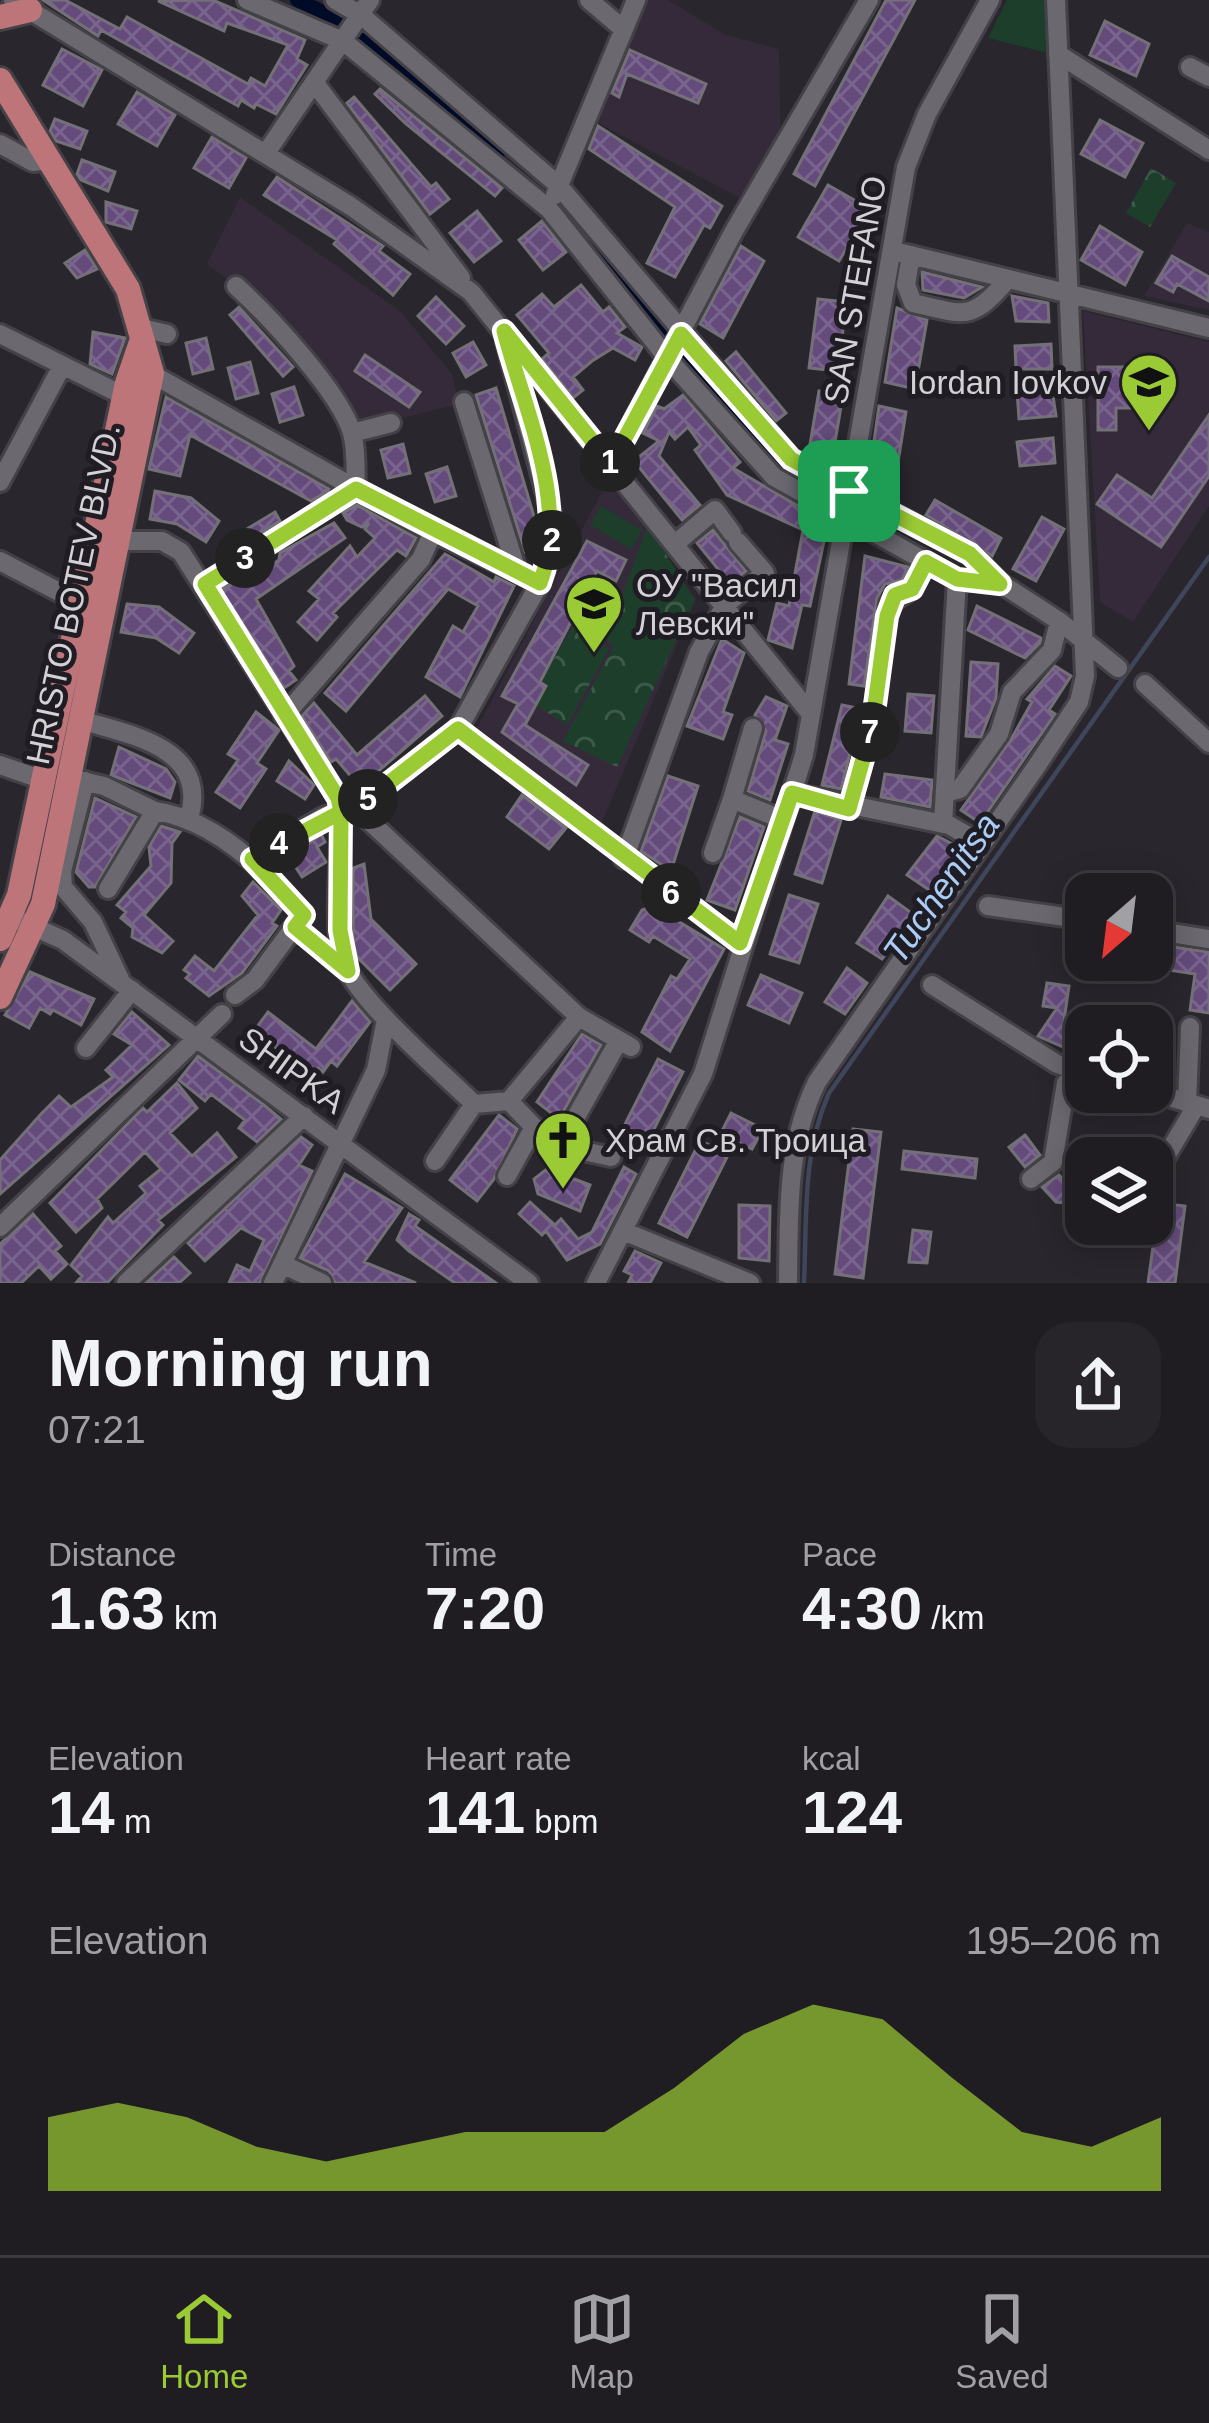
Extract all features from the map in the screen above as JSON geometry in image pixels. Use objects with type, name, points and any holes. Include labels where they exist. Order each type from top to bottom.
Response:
[{"type":"main road","points":[[0,17],[26,3]]},
{"type":"main road","name":"HRISTO BOTEV BLVD.","points":[[0,80],[128,289],[150,334],[115,498],[82,604],[66,780]]},
{"type":"main road","name":"HRISTO BOTEV BLVD.","points":[[0,997],[16,927],[66,780],[81,720],[118,542],[115,498],[124,396],[142,368]]},
{"type":"street","points":[[247,0],[355,19],[554,197],[675,345],[774,477],[957,579],[1000,584]]},
{"type":"street","points":[[335,0],[554,197],[675,345],[791,459],[970,554],[1000,584],[1060,620],[1118,668]]},
{"type":"street","points":[[590,0],[622,28]]},
{"type":"street","points":[[554,197],[636,0]]},
{"type":"street","points":[[611,464],[734,231],[868,0]]},
{"type":"street","name":"SAN STEFANO","points":[[596,1283],[703,1074],[740,943],[792,793],[843,518],[903,253],[913,142],[989,0]]},
{"type":"street","points":[[788,1283],[789,1187],[804,1107],[1079,701],[1086,640],[1056,0]]},
{"type":"street","points":[[26,3],[266,153],[471,292]]},
{"type":"street","points":[[266,153],[355,19]]},
{"type":"street","points":[[1058,54],[1209,150]]},
{"type":"street","points":[[1190,68],[1209,77]]},
{"type":"street","points":[[314,82],[471,292],[810,713]]},
{"type":"street","points":[[0,144],[33,162],[49,160]]},
{"type":"street","points":[[1006,280],[983,309],[964,315],[914,303],[906,285],[903,253],[1209,328]]},
{"type":"street","points":[[236,286],[276,322],[352,433],[356,489]]},
{"type":"street","points":[[252,859],[363,803],[458,729],[540,583],[552,552],[552,517],[504,331]]},
{"type":"street","points":[[0,334],[124,396]]},
{"type":"street","points":[[0,482],[62,368]]},
{"type":"street","points":[[142,368],[433,532],[540,583]]},
{"type":"street","points":[[464,402],[517,571]]},
{"type":"street","points":[[352,433],[391,423]]},
{"type":"street","points":[[205,584],[356,489]]},
{"type":"street","points":[[624,859],[700,652],[725,605],[765,573],[715,510],[675,544]]},
{"type":"street","points":[[284,716],[421,560],[433,532]]},
{"type":"street","points":[[118,542],[162,541],[181,552],[338,798],[340,930],[348,971]]},
{"type":"street","points":[[0,561],[82,604]]},
{"type":"street","points":[[849,809],[872,727],[889,604],[912,589],[926,562]]},
{"type":"street","points":[[943,824],[957,579]]},
{"type":"street","points":[[945,793],[960,789],[999,734],[1012,692],[1052,650],[1060,620]]},
{"type":"street","points":[[1145,684],[1209,743]]},
{"type":"street","points":[[81,720],[175,754],[186,770],[194,802],[190,815]]},
{"type":"street","points":[[713,853],[753,728]]},
{"type":"street","points":[[458,729],[740,943]]},
{"type":"street","points":[[0,765],[66,780],[154,811],[190,815],[213,837],[252,859],[304,915],[255,980],[235,995]]},
{"type":"street","points":[[66,780],[63,887],[93,922],[127,987],[86,1048]]},
{"type":"street","points":[[792,793],[849,809],[943,824],[963,830],[982,844]]},
{"type":"street","points":[[732,799],[783,820]]},
{"type":"street","points":[[108,890],[154,811]]},
{"type":"street","points":[[341,812],[364,816],[578,1017],[624,1045],[568,1131]]},
{"type":"street","points":[[988,906],[1065,917]]},
{"type":"street","name":"SHIPKA","points":[[16,927],[127,987],[529,1283]]},
{"type":"street","points":[[295,927],[348,971],[386,1019],[475,1104],[509,1101],[578,1017]]},
{"type":"street","points":[[1173,933],[1209,939]]},
{"type":"street","points":[[932,985],[1065,1067]]},
{"type":"street","points":[[0,1227],[222,1014]]},
{"type":"street","points":[[273,1283],[343,1144],[385,1045],[386,1019]]},
{"type":"street","points":[[1173,1146],[1198,1106],[1190,1027]]},
{"type":"street","points":[[1030,1179],[1053,1162],[1065,1089]]},
{"type":"street","points":[[509,1101],[534,1126],[579,1150],[611,1157]]},
{"type":"street","points":[[435,1161],[475,1104]]},
{"type":"street","points":[[126,1283],[304,1116]]},
{"type":"street","points":[[507,1176],[534,1126]]},
{"type":"street","points":[[623,1231],[728,1280],[750,1283]]},
{"type":"street","points":[[282,1264],[322,1283]]},
{"type":"shaded area","points":[[636,0],[668,0],[726,35],[779,49],[781,153],[751,204],[585,116]]},
{"type":"shaded area","points":[[240,197],[401,312],[452,374],[459,404],[361,428],[236,286],[207,264]]},
{"type":"shaded area","points":[[1187,223],[1209,232],[1209,310],[1144,296]]},
{"type":"shaded area","name":"Iordan Iovkov","points":[[1083,311],[1209,342],[1209,506],[1133,622],[1100,602]]},
{"type":"shaded area","name":"ОУ \"Васил Левски\"","points":[[617,486],[696,599],[600,827],[477,728],[604,488]]},
{"type":"green space","points":[[1007,0],[1049,0],[1052,54],[988,38]]},
{"type":"green space","points":[[1151,168],[1176,183],[1150,227],[1126,213]]},
{"type":"green space","points":[[601,506],[642,530],[631,549],[590,525]]},
{"type":"green space","points":[[648,526],[695,600],[617,767],[563,741],[614,646],[576,619],[585,605],[614,616]]},
{"type":"green space","points":[[574,625],[609,649],[567,725],[537,706],[547,684],[542,679]]},
{"type":"building","points":[[43,0],[65,0],[120,29],[127,17],[248,84],[251,78],[265,86],[288,45],[227,23],[224,31],[158,1],[213,0],[305,40],[297,59],[307,65],[276,114],[241,100],[238,106],[101,30],[98,36]]},
{"type":"building","points":[[886,0],[915,0],[815,186],[794,174]]},
{"type":"building","points":[[1105,21],[1149,44],[1136,76],[1090,55]]},
{"type":"building","points":[[62,49],[102,70],[83,106],[43,85]]},
{"type":"building","points":[[630,50],[706,84],[698,103],[627,74],[619,97],[612,93]]},
{"type":"building","points":[[380,89],[502,188],[495,196],[406,124],[375,94]]},
{"type":"building","points":[[137,92],[175,115],[157,146],[118,124]]},
{"type":"building","points":[[354,97],[431,187],[436,183],[449,199],[430,214],[347,103]]},
{"type":"building","points":[[55,119],[87,131],[80,149],[56,141],[50,131]]},
{"type":"building","points":[[1100,120],[1143,143],[1125,177],[1081,154]]},
{"type":"building","points":[[598,126],[722,206],[710,228],[704,225],[675,277],[647,263],[675,207],[589,149]]},
{"type":"building","points":[[212,137],[246,158],[229,188],[194,168]]},
{"type":"building","points":[[82,160],[115,172],[108,191],[81,180],[77,174]]},
{"type":"building","points":[[277,177],[383,246],[379,251],[410,274],[393,295],[334,244],[337,240],[264,195]]},
{"type":"building","points":[[828,185],[870,209],[839,261],[798,237]]},
{"type":"building","points":[[106,202],[137,211],[131,229],[106,222]]},
{"type":"building","points":[[477,211],[501,241],[474,262],[450,233]]},
{"type":"building","points":[[542,221],[566,252],[543,270],[519,240]]},
{"type":"building","points":[[1100,226],[1142,252],[1125,285],[1081,260]]},
{"type":"building","points":[[741,246],[764,261],[723,338],[700,324]]},
{"type":"building","points":[[85,250],[97,269],[77,278],[65,263]]},
{"type":"building","points":[[1172,256],[1209,277],[1209,301],[1177,284],[1173,292],[1156,283]]},
{"type":"building","points":[[922,272],[982,287],[964,298],[923,290]]},
{"type":"building","points":[[581,285],[603,312],[609,307],[625,327],[617,333],[642,347],[635,360],[613,348],[592,361],[573,377],[583,390],[573,398],[542,359],[549,353],[517,315],[542,294],[554,307]]},
{"type":"building","points":[[1012,296],[1048,303],[1049,322],[1016,321]]},
{"type":"building","points":[[436,297],[464,326],[446,344],[418,316]]},
{"type":"building","points":[[818,299],[847,302],[837,371],[809,368]]},
{"type":"building","points":[[239,307],[293,367],[283,376],[230,315]]},
{"type":"building","points":[[897,308],[927,320],[915,389],[885,382]]},
{"type":"building","points":[[93,332],[125,338],[112,374],[90,364]]},
{"type":"building","points":[[206,338],[213,369],[193,374],[186,343]]},
{"type":"building","points":[[473,342],[486,365],[466,377],[453,353]]},
{"type":"building","points":[[1051,344],[1052,369],[1016,369],[1015,346]]},
{"type":"building","points":[[736,352],[786,413],[776,421],[726,361]]},
{"type":"building","points":[[365,355],[420,392],[409,407],[355,371]]},
{"type":"building","points":[[250,362],[258,393],[236,399],[228,368]]},
{"type":"building","points":[[1098,367],[1147,367],[1147,408],[1116,408],[1116,430],[1098,430]]},
{"type":"building","points":[[294,387],[303,415],[280,422],[272,394]]},
{"type":"building","points":[[496,388],[538,530],[538,548],[525,552],[476,395]]},
{"type":"building","points":[[1052,389],[1056,416],[1019,419],[1017,391]]},
{"type":"building","points":[[819,391],[843,395],[833,454],[809,450]]},
{"type":"building","points":[[683,395],[740,462],[733,468],[828,523],[810,606],[802,605],[792,648],[768,640],[777,603],[789,606],[803,530],[727,495],[695,450],[701,445],[688,427],[675,439],[669,432],[659,456],[700,505],[682,520],[634,461],[659,441],[643,433],[657,406],[664,409]]},
{"type":"building","points":[[166,397],[328,491],[311,501],[190,435],[180,476],[149,469]]},
{"type":"building","points":[[879,406],[906,412],[894,488],[868,483]]},
{"type":"building","points":[[1209,415],[1209,476],[1161,547],[1097,504],[1117,475],[1152,498]]},
{"type":"building","points":[[1053,438],[1055,463],[1020,466],[1017,442]]},
{"type":"building","points":[[403,444],[410,473],[388,478],[381,450]]},
{"type":"building","points":[[447,467],[456,496],[435,502],[426,474]]},
{"type":"building","points":[[155,491],[191,498],[219,521],[206,542],[177,524],[150,519]]},
{"type":"building","points":[[935,500],[1001,538],[992,556],[926,515]]},
{"type":"building","points":[[357,505],[416,538],[406,556],[397,550],[333,613],[337,617],[317,640],[298,622],[319,599],[309,591],[350,546],[357,557],[375,538],[365,529],[369,523],[362,527],[343,513]]},
{"type":"building","points":[[275,512],[280,521],[235,549],[229,540]]},
{"type":"building","points":[[1042,517],[1064,529],[1036,581],[1013,569]]},
{"type":"building","points":[[334,523],[345,538],[256,599],[294,666],[289,671],[296,680],[284,688],[221,590],[242,577],[245,582],[279,560],[280,553]]},
{"type":"building","points":[[713,530],[746,571],[730,584],[697,543]]},
{"type":"building","points":[[587,541],[626,560],[616,581],[597,571],[540,682],[546,686],[525,725],[588,765],[576,785],[502,732],[518,704],[502,696]]},
{"type":"building","points":[[445,554],[494,582],[496,577],[514,586],[460,697],[426,677],[453,626],[463,632],[478,606],[448,589],[346,711],[325,693]]},
{"type":"building","points":[[865,556],[908,567],[902,580],[885,584],[877,598],[864,686],[849,684]]},
{"type":"building","points":[[127,604],[159,607],[194,633],[179,653],[156,638],[121,632]]},
{"type":"building","points":[[977,606],[1041,638],[1040,643],[1025,658],[968,630]]},
{"type":"building","points":[[722,639],[744,653],[723,712],[732,715],[723,739],[687,726]]},
{"type":"building","points":[[971,662],[998,664],[996,698],[981,737],[966,736]]},
{"type":"building","points":[[1055,666],[1071,676],[1049,710],[1055,714],[980,823],[961,810],[1010,741],[1032,702],[1027,699]]},
{"type":"building","points":[[908,694],[934,696],[931,733],[905,731]]},
{"type":"building","points":[[425,696],[442,716],[360,787],[336,759],[331,762],[302,716],[314,703],[357,755]]},
{"type":"building","points":[[766,697],[787,706],[775,740],[788,744],[770,800],[748,791],[766,731],[755,715]]},
{"type":"building","points":[[842,705],[861,709],[841,789],[822,785]]},
{"type":"building","points":[[256,712],[279,730],[257,763],[266,769],[240,808],[216,792],[238,760],[228,754]]},
{"type":"building","points":[[119,747],[166,769],[175,782],[170,798],[111,775]]},
{"type":"building","points":[[289,761],[314,785],[305,799],[277,781]]},
{"type":"building","points":[[885,774],[932,780],[930,807],[881,797]]},
{"type":"building","points":[[668,776],[698,786],[671,871],[641,851]]},
{"type":"building","points":[[522,795],[566,828],[549,849],[507,817]]},
{"type":"building","points":[[95,798],[136,817],[95,887],[89,887],[76,872]]},
{"type":"building","points":[[815,811],[841,820],[822,883],[795,874]]},
{"type":"building","points":[[740,817],[764,827],[735,910],[707,900]]},
{"type":"building","points":[[161,826],[180,832],[172,843],[171,883],[144,915],[173,941],[162,953],[132,937],[133,928],[121,918],[126,912],[117,905],[151,866],[149,847]]},
{"type":"building","points":[[321,834],[325,842],[317,847],[326,862],[302,877],[290,858]]},
{"type":"building","points":[[937,836],[962,849],[932,892],[907,875]]},
{"type":"building","points":[[364,864],[371,919],[416,964],[390,990],[357,957],[353,942],[353,868]]},
{"type":"building","points":[[253,882],[281,910],[272,923],[277,926],[242,973],[209,996],[186,978],[190,974],[184,970],[195,956],[214,971],[258,915],[242,896]]},
{"type":"building","points":[[789,895],[818,904],[799,963],[770,954]]},
{"type":"building","points":[[888,896],[913,914],[882,959],[857,943]]},
{"type":"building","points":[[653,906],[724,949],[670,1051],[642,1032],[671,976],[677,979],[690,959],[653,936],[649,942],[630,930],[642,910]]},
{"type":"building","points":[[1173,947],[1209,952],[1209,1013],[1190,1010],[1195,974],[1173,971]]},
{"type":"building","points":[[847,968],[867,983],[845,1014],[825,1002]]},
{"type":"building","points":[[30,972],[94,999],[81,1025],[40,1008],[29,1028],[5,1015]]},
{"type":"building","points":[[761,975],[802,993],[789,1023],[748,1005]]},
{"type":"building","points":[[1047,983],[1069,986],[1065,1048],[1038,1036],[1057,1008],[1043,1006]]},
{"type":"building","points":[[352,1001],[370,1022],[337,1066],[331,1061],[323,1072],[318,1068],[312,1075],[254,1031],[268,1012],[316,1049]]},
{"type":"building","points":[[132,1012],[169,1045],[0,1194],[0,1160],[41,1114],[59,1096],[71,1107],[113,1077],[106,1070],[132,1045],[114,1034]]},
{"type":"building","points":[[582,1034],[601,1045],[559,1119],[537,1102]]},
{"type":"building","points":[[198,1056],[281,1119],[257,1142],[239,1128],[245,1120],[211,1094],[205,1101],[179,1080]]},
{"type":"building","points":[[658,1059],[683,1072],[649,1139],[624,1126]]},
{"type":"building","points":[[177,1083],[197,1108],[170,1133],[192,1156],[217,1133],[236,1157],[158,1220],[163,1225],[107,1283],[76,1283],[82,1276],[71,1265],[108,1217],[113,1223],[146,1193],[140,1186],[161,1169],[145,1152],[97,1199],[102,1208],[76,1232],[50,1203],[143,1108],[147,1112]]},
{"type":"building","points":[[731,1113],[763,1129],[752,1149],[735,1141],[687,1237],[659,1223],[700,1141],[714,1147]]},
{"type":"building","points":[[499,1115],[517,1129],[494,1179],[477,1201],[450,1180]]},
{"type":"building","points":[[853,1129],[881,1132],[863,1278],[835,1274]]},
{"type":"building","points":[[1025,1135],[1040,1155],[1025,1167],[1009,1147]]},
{"type":"building","points":[[301,1137],[312,1145],[299,1165],[312,1171],[260,1283],[229,1283],[237,1265],[250,1271],[264,1240],[241,1228],[205,1261],[188,1243]]},
{"type":"building","points":[[904,1151],[977,1159],[975,1178],[902,1169]]},
{"type":"building","points":[[624,1167],[636,1174],[600,1244],[567,1260],[546,1231],[542,1235],[519,1214],[530,1202],[555,1225],[561,1219],[578,1239],[592,1232]]},
{"type":"building","name":"Храм Св. Троица","points":[[547,1169],[590,1185],[580,1211],[538,1194],[534,1179]]},
{"type":"building","points":[[345,1174],[402,1208],[364,1262],[416,1283],[335,1283],[329,1271],[300,1258]]},
{"type":"building","points":[[1059,1175],[1065,1182],[1065,1203],[1056,1202],[1042,1187]]},
{"type":"building","points":[[739,1205],[770,1206],[769,1261],[739,1258]]},
{"type":"building","points":[[1173,1205],[1185,1206],[1175,1283],[1148,1283],[1153,1245],[1173,1245]]},
{"type":"building","points":[[33,1214],[61,1246],[55,1251],[67,1264],[51,1279],[39,1266],[21,1283],[0,1283],[0,1244]]},
{"type":"building","points":[[409,1214],[419,1220],[415,1226],[496,1283],[455,1283],[409,1251],[397,1240]]},
{"type":"building","points":[[913,1230],[931,1232],[927,1263],[909,1262]]},
{"type":"building","points":[[635,1251],[661,1263],[650,1283],[628,1283],[632,1275],[624,1271]]},
{"type":"building","points":[[174,1257],[190,1273],[179,1283],[146,1283]]},
{"type":"waterway","points":[[297,0],[379,47],[503,149]]},
{"type":"waterway","points":[[551,191],[727,406],[790,475],[824,493]]},
{"type":"waterway","name":"Tuchenitsa","points":[[804,1283],[810,1163],[829,1093],[1209,557]]},
{"type":"place","name":"Iordan Iovkov","points":[[1149,433]]},
{"type":"place","name":"ОУ \"Васил Левски\"","points":[[594,655]]},
{"type":"place","name":"Храм Св. Троица","points":[[563,1191]]},
{"type":"route","points":[[849,491],[791,459],[681,334],[611,464],[504,331],[552,517],[552,552],[540,583],[356,489],[205,584],[338,798],[341,812],[323,817],[252,859],[304,915],[295,927],[348,971],[340,930],[341,812],[363,803],[458,729],[548,793],[638,871],[740,943],[792,793],[849,809],[872,727],[889,604],[895,595],[912,589],[926,562],[957,579],[1000,584],[970,554],[849,491]]}]
